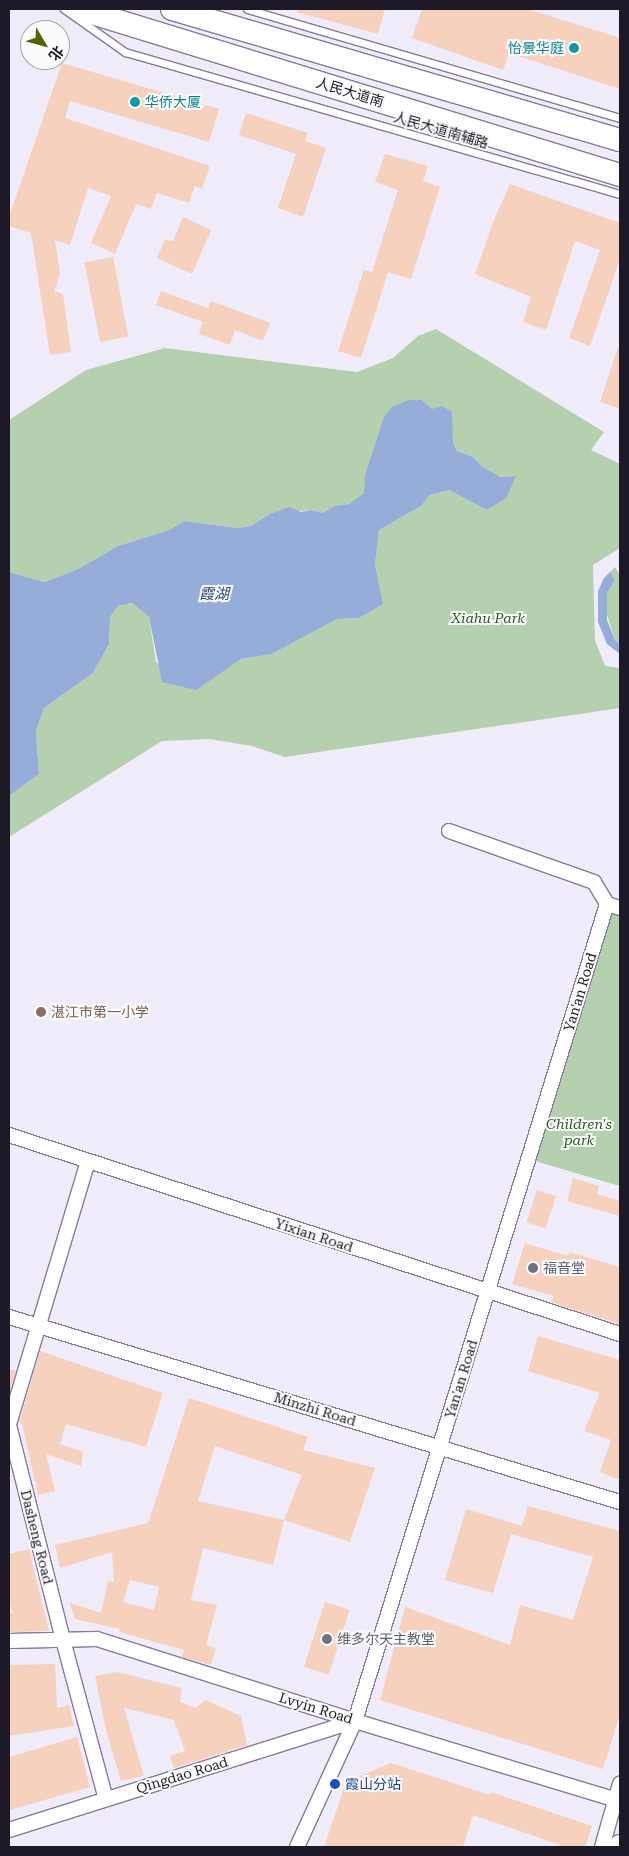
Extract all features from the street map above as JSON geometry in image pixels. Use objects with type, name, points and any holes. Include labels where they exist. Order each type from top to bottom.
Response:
[{"type":"main road","name":"人民大道南","points":[[79,9],[620,175]]},
{"type":"main road","points":[[172,9],[620,140]]},
{"type":"street","points":[[449,831],[594,882],[614,906]]},
{"type":"street","name":"Yan'an Road","points":[[297,1847],[356,1721],[488,1291],[614,906]]},
{"type":"street","name":"Yixian Road","points":[[9,1135],[620,1334]]},
{"type":"street","name":"Dasheng Road","points":[[88,1161],[9,1425],[63,1640],[106,1799]]},
{"type":"street","name":"Minzhi Road","points":[[9,1317],[620,1502]]},
{"type":"street","name":"Lvyin Road","points":[[9,1641],[97,1639],[356,1721],[620,1800]]},
{"type":"street","name":"Qingdao Road","points":[[9,1830],[356,1721]]},
{"type":"street","points":[[602,1847],[620,1784]]},
{"type":"lane","name":"人民大道南辅路","points":[[64,9],[125,52],[620,194]]},
{"type":"lane","points":[[247,9],[620,118]]},
{"type":"green space","name":"Xiahu Park","points":[[436,329],[604,432],[591,450],[620,464],[620,548],[593,565],[595,640],[605,666],[620,668],[620,708],[285,757],[252,746],[209,739],[162,741],[9,837],[9,796],[39,774],[36,731],[44,708],[93,673],[109,644],[110,617],[118,606],[132,603],[149,617],[156,662],[196,689],[241,659],[272,654],[337,619],[359,618],[382,604],[375,565],[379,530],[421,506],[430,495],[449,490],[487,510],[515,476],[501,477],[483,467],[473,457],[457,451],[453,443],[451,412],[432,409],[422,400],[380,434],[365,475],[365,493],[349,504],[334,506],[323,513],[311,510],[270,514],[251,526],[238,528],[184,521],[169,530],[118,546],[78,569],[45,582],[9,572],[9,420],[86,370],[165,348],[357,372],[393,358],[418,336]]},
{"type":"green space","points":[[615,567],[620,575],[620,645],[615,640],[606,611],[607,593],[615,580],[610,572]]},
{"type":"green space","name":"Children's park","points":[[607,904],[620,908],[620,1186],[528,1159]]},
{"type":"water","name":"霞湖","points":[[409,400],[422,400],[432,409],[442,406],[452,412],[453,443],[457,451],[473,457],[483,467],[501,477],[516,476],[506,498],[487,510],[449,490],[430,495],[421,506],[379,530],[375,565],[383,604],[359,618],[337,619],[272,654],[241,659],[196,690],[162,682],[149,617],[132,603],[118,606],[110,617],[109,644],[93,673],[44,708],[36,731],[39,774],[9,796],[9,572],[45,582],[78,569],[118,546],[169,530],[184,521],[238,528],[251,526],[270,514],[289,507],[301,512],[311,510],[323,513],[334,506],[349,504],[364,493],[365,475],[384,417],[392,407]]},
{"type":"water","points":[[610,572],[615,580],[607,593],[607,620],[615,640],[620,645],[620,654],[607,644],[598,622],[598,591],[604,578]]},
{"type":"building","points":[[298,9],[385,9],[378,34],[297,12]]},
{"type":"building","points":[[422,9],[528,9],[620,38],[620,89],[509,53],[503,70],[412,38]]},
{"type":"building","points":[[70,65],[219,109],[209,142],[70,101],[65,118],[210,166],[202,189],[195,186],[189,203],[157,193],[151,209],[136,204],[115,254],[91,243],[111,196],[88,188],[70,245],[55,240],[60,274],[54,291],[63,294],[71,352],[50,355],[31,233],[9,226],[9,217],[60,70],[70,70]]},
{"type":"building","points":[[246,113],[308,133],[305,141],[326,148],[303,217],[278,208],[296,154],[239,135]]},
{"type":"building","points":[[385,154],[428,166],[423,181],[440,187],[411,279],[388,272],[361,358],[338,351],[364,270],[372,272],[398,190],[375,182]]},
{"type":"building","points":[[510,184],[620,223],[620,259],[590,346],[569,338],[600,250],[575,241],[546,330],[523,322],[531,297],[475,274],[494,220]]},
{"type":"building","points":[[183,217],[211,230],[192,274],[157,258],[165,240],[173,241]]},
{"type":"building","points":[[113,257],[128,337],[100,342],[85,263]]},
{"type":"building","points":[[161,291],[208,308],[211,301],[270,323],[263,341],[235,330],[230,345],[199,334],[203,322],[156,305]]},
{"type":"building","points":[[618,347],[620,347],[620,409],[600,402]]},
{"type":"building","points":[[573,1178],[599,1186],[597,1194],[620,1201],[620,1216],[567,1201]]},
{"type":"building","points":[[537,1190],[556,1196],[546,1229],[526,1222]]},
{"type":"building","points":[[525,1243],[568,1256],[569,1252],[620,1267],[620,1324],[551,1302],[554,1296],[512,1284]]},
{"type":"building","points":[[538,1336],[620,1360],[620,1480],[600,1472],[611,1440],[584,1431],[600,1393],[528,1371]]},
{"type":"building","points":[[40,1351],[163,1393],[146,1447],[66,1424],[60,1444],[83,1452],[81,1466],[46,1454],[55,1491],[38,1495],[22,1424],[19,1423]]},
{"type":"building","points":[[9,1369],[16,1371],[9,1395]]},
{"type":"building","points":[[189,1398],[308,1437],[303,1450],[375,1468],[350,1542],[284,1520],[273,1565],[203,1548],[191,1600],[217,1605],[206,1645],[216,1649],[211,1665],[182,1657],[184,1650],[119,1632],[120,1629],[75,1619],[70,1603],[101,1613],[108,1581],[114,1582],[112,1552],[60,1568],[55,1545],[148,1523]],"holes":[[[215,1446],[302,1475],[284,1520],[198,1501]],[[130,1580],[159,1587],[154,1610],[123,1602]]]},
{"type":"building","points":[[528,1506],[620,1531],[620,1714],[603,1769],[380,1700],[405,1607],[510,1645],[520,1605],[573,1620],[593,1557],[511,1534],[493,1593],[445,1580],[466,1509],[522,1526]]},
{"type":"building","points":[[29,1549],[49,1631],[9,1632],[9,1613],[12,1613],[9,1597],[9,1554]]},
{"type":"building","name":"维多尔天主教堂","points":[[325,1602],[350,1610],[329,1675],[304,1667]]},
{"type":"building","points":[[55,1664],[57,1708],[69,1705],[74,1726],[9,1736],[9,1665]]},
{"type":"building","points":[[117,1672],[182,1688],[180,1702],[196,1708],[205,1700],[241,1716],[247,1745],[174,1768],[170,1756],[185,1751],[174,1720],[124,1708],[144,1776],[121,1781],[106,1730],[95,1676]]},
{"type":"building","points":[[77,1737],[90,1787],[10,1810],[9,1757]]},
{"type":"building","points":[[391,1763],[490,1795],[491,1792],[592,1826],[585,1847],[559,1847],[560,1845],[473,1815],[463,1847],[324,1847],[346,1782]]},
{"type":"place","name":"怡景华庭","points":[[574,48]]},
{"type":"place","name":"华侨大厦","points":[[135,102]]},
{"type":"place","name":"湛江市第一小学","points":[[41,1012]]},
{"type":"place","name":"福音堂","points":[[533,1268]]},
{"type":"place","name":"维多尔天主教堂","points":[[327,1639]]},
{"type":"place","name":"霞山分站","points":[[335,1784]]}]
